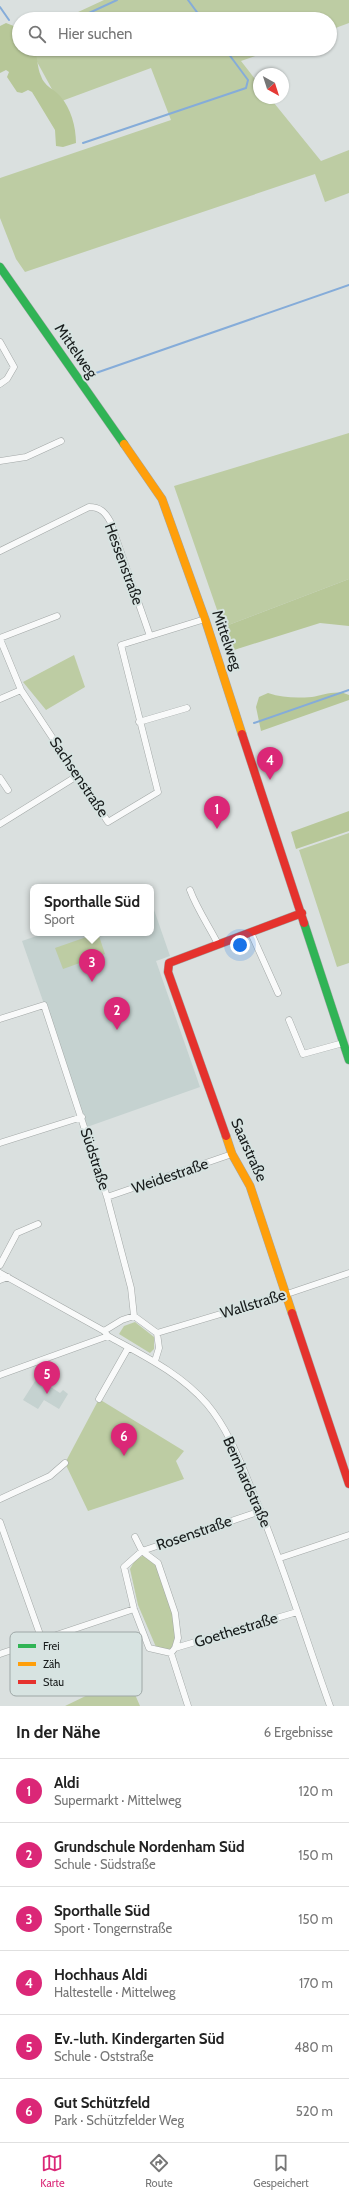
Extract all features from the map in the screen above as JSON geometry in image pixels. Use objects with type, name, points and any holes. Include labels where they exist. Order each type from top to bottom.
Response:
[{"type":"street","name":"Mittelweg","points":[[0,266],[162,499],[205,619],[349,1060]]},
{"type":"street","points":[[0,342],[14,367],[7,379],[0,384]]},
{"type":"street","points":[[0,461],[26,457],[61,440]]},
{"type":"street","name":"Hessenstraße","points":[[0,551],[90,507],[98,507],[110,521],[150,636]]},
{"type":"street","points":[[0,639],[57,616]]},
{"type":"street","name":"Sachsenstraße","points":[[0,639],[21,690],[108,822],[158,792],[139,722],[121,645],[205,619]]},
{"type":"street","points":[[0,699],[21,690]]},
{"type":"street","points":[[139,722],[187,708]]},
{"type":"street","points":[[0,824],[77,776]]},
{"type":"street","points":[[0,778],[8,790]]},
{"type":"street","points":[[190,890],[195,904],[208,923],[218,944]]},
{"type":"street","name":"Saarstraße","points":[[302,913],[169,963],[168,972],[232,1154],[250,1186],[349,1484]]},
{"type":"street","points":[[251,933],[278,993]]},
{"type":"street","name":"Südstraße","points":[[0,1019],[44,1005],[107,1197],[131,1288],[134,1316]]},
{"type":"street","points":[[289,1020],[303,1054],[343,1043]]},
{"type":"street","points":[[0,1143],[82,1117]]},
{"type":"street","name":"Weidestraße","points":[[107,1197],[232,1154]]},
{"type":"street","points":[[0,1265],[17,1233],[38,1224]]},
{"type":"street","name":"Bernhardstraße","points":[[0,1273],[104,1331],[108,1336],[128,1348],[155,1361],[185,1382],[208,1405],[234,1448],[261,1511],[280,1558],[330,1706]]},
{"type":"street","name":"Wallstraße","points":[[157,1333],[287,1294],[349,1273]]},
{"type":"street","points":[[0,1280],[8,1277]]},
{"type":"street","points":[[104,1331],[122,1320],[134,1316],[157,1333],[159,1348],[155,1361]]},
{"type":"street","points":[[0,1375],[108,1336]]},
{"type":"street","points":[[99,1399],[128,1348]]},
{"type":"street","points":[[0,1499],[50,1476],[65,1463]]},
{"type":"street","name":"Rosenstraße","points":[[135,1537],[142,1551],[261,1511]]},
{"type":"street","points":[[0,1522],[39,1632]]},
{"type":"street","points":[[280,1558],[349,1535]]},
{"type":"street","points":[[173,1651],[148,1648],[134,1609],[124,1567],[142,1551],[158,1563],[175,1613],[178,1638],[173,1651],[188,1706]]},
{"type":"street","points":[[66,1632],[134,1609]]},
{"type":"street","name":"Goethestraße","points":[[173,1651],[297,1612]]},
{"type":"street","points":[[0,1654],[10,1651]]},
{"type":"shaded area","points":[[154,910],[170,956],[156,961],[200,1087],[87,1127],[22,941],[36,936],[154,936]]},
{"type":"shaded area","points":[[37,1378],[60,1393],[63,1390],[68,1394],[59,1409],[44,1400],[38,1409],[23,1400]]},
{"type":"green space","points":[[104,0],[349,0],[349,23],[337,27],[337,12],[78,12]]},
{"type":"green space","points":[[6,23],[12,25],[12,56],[36,56],[42,79],[60,96],[70,112],[74,124],[76,143],[63,147],[56,146],[55,130],[32,92],[28,90],[22,93],[17,92],[7,77],[9,72],[6,70],[0,73],[0,26]]},
{"type":"green space","points":[[34,56],[256,56],[241,61],[253,76],[253,104],[275,104],[321,161],[349,150],[349,193],[325,202],[315,174],[25,272],[16,259],[0,218],[0,178],[171,120],[151,68],[59,102]]},
{"type":"green space","points":[[349,433],[349,579],[223,627],[174,486]]},
{"type":"green space","points":[[349,579],[349,626],[320,623],[234,650],[225,636],[223,627]]},
{"type":"green space","points":[[74,655],[85,687],[46,710],[23,682]]},
{"type":"green space","points":[[340,692],[349,695],[349,700],[261,731],[256,707],[259,697],[268,693],[284,697],[300,698]]},
{"type":"green space","points":[[349,811],[349,831],[296,849],[291,832]]},
{"type":"green space","points":[[349,833],[349,963],[337,967],[299,850]]},
{"type":"green space","points":[[89,936],[99,936],[105,954],[63,969],[55,948]]},
{"type":"green space","points":[[135,1322],[154,1337],[154,1349],[150,1353],[119,1334],[124,1326]]},
{"type":"green space","points":[[99,1399],[184,1451],[176,1461],[184,1479],[88,1511],[65,1463]]},
{"type":"green space","points":[[144,1555],[157,1564],[174,1613],[175,1645],[170,1651],[156,1647],[138,1605],[130,1569],[135,1560]]},
{"type":"green space","points":[[86,1696],[136,1696],[140,1706],[65,1706]]},
{"type":"waterway","points":[[91,12],[117,0]]},
{"type":"waterway","points":[[188,0],[197,12]]},
{"type":"waterway","points":[[0,7],[9,20]]},
{"type":"waterway","points":[[83,143],[246,88],[248,80],[230,56]]},
{"type":"waterway","points":[[93,374],[349,285]]},
{"type":"waterway","points":[[254,723],[349,690]]},
{"type":"traffic: fast","points":[[0,267],[124,444]]},
{"type":"traffic: fast","points":[[304,923],[349,1060]]},
{"type":"traffic: slow","points":[[124,444],[162,499],[205,619],[242,734]]},
{"type":"traffic: slow","points":[[226,1136],[232,1154],[250,1186],[292,1313]]},
{"type":"traffic: jam","points":[[242,734],[304,923]]},
{"type":"traffic: jam","points":[[226,1136],[168,972],[169,963],[302,913]]},
{"type":"traffic: jam","points":[[292,1313],[349,1484]]},
{"type":"place","name":"Hochhaus Aldi","points":[[270,780]]},
{"type":"place","name":"Aldi","points":[[217,829]]},
{"type":"place","name":"Sporthalle Süd","points":[[92,982]]},
{"type":"place","name":"Grundschule Nordenham Süd","points":[[117,1030]]},
{"type":"place","name":"Ev.-luth. Kindergarten Süd","points":[[47,1394]]},
{"type":"place","name":"Gut Schützfeld","points":[[124,1456]]}]
